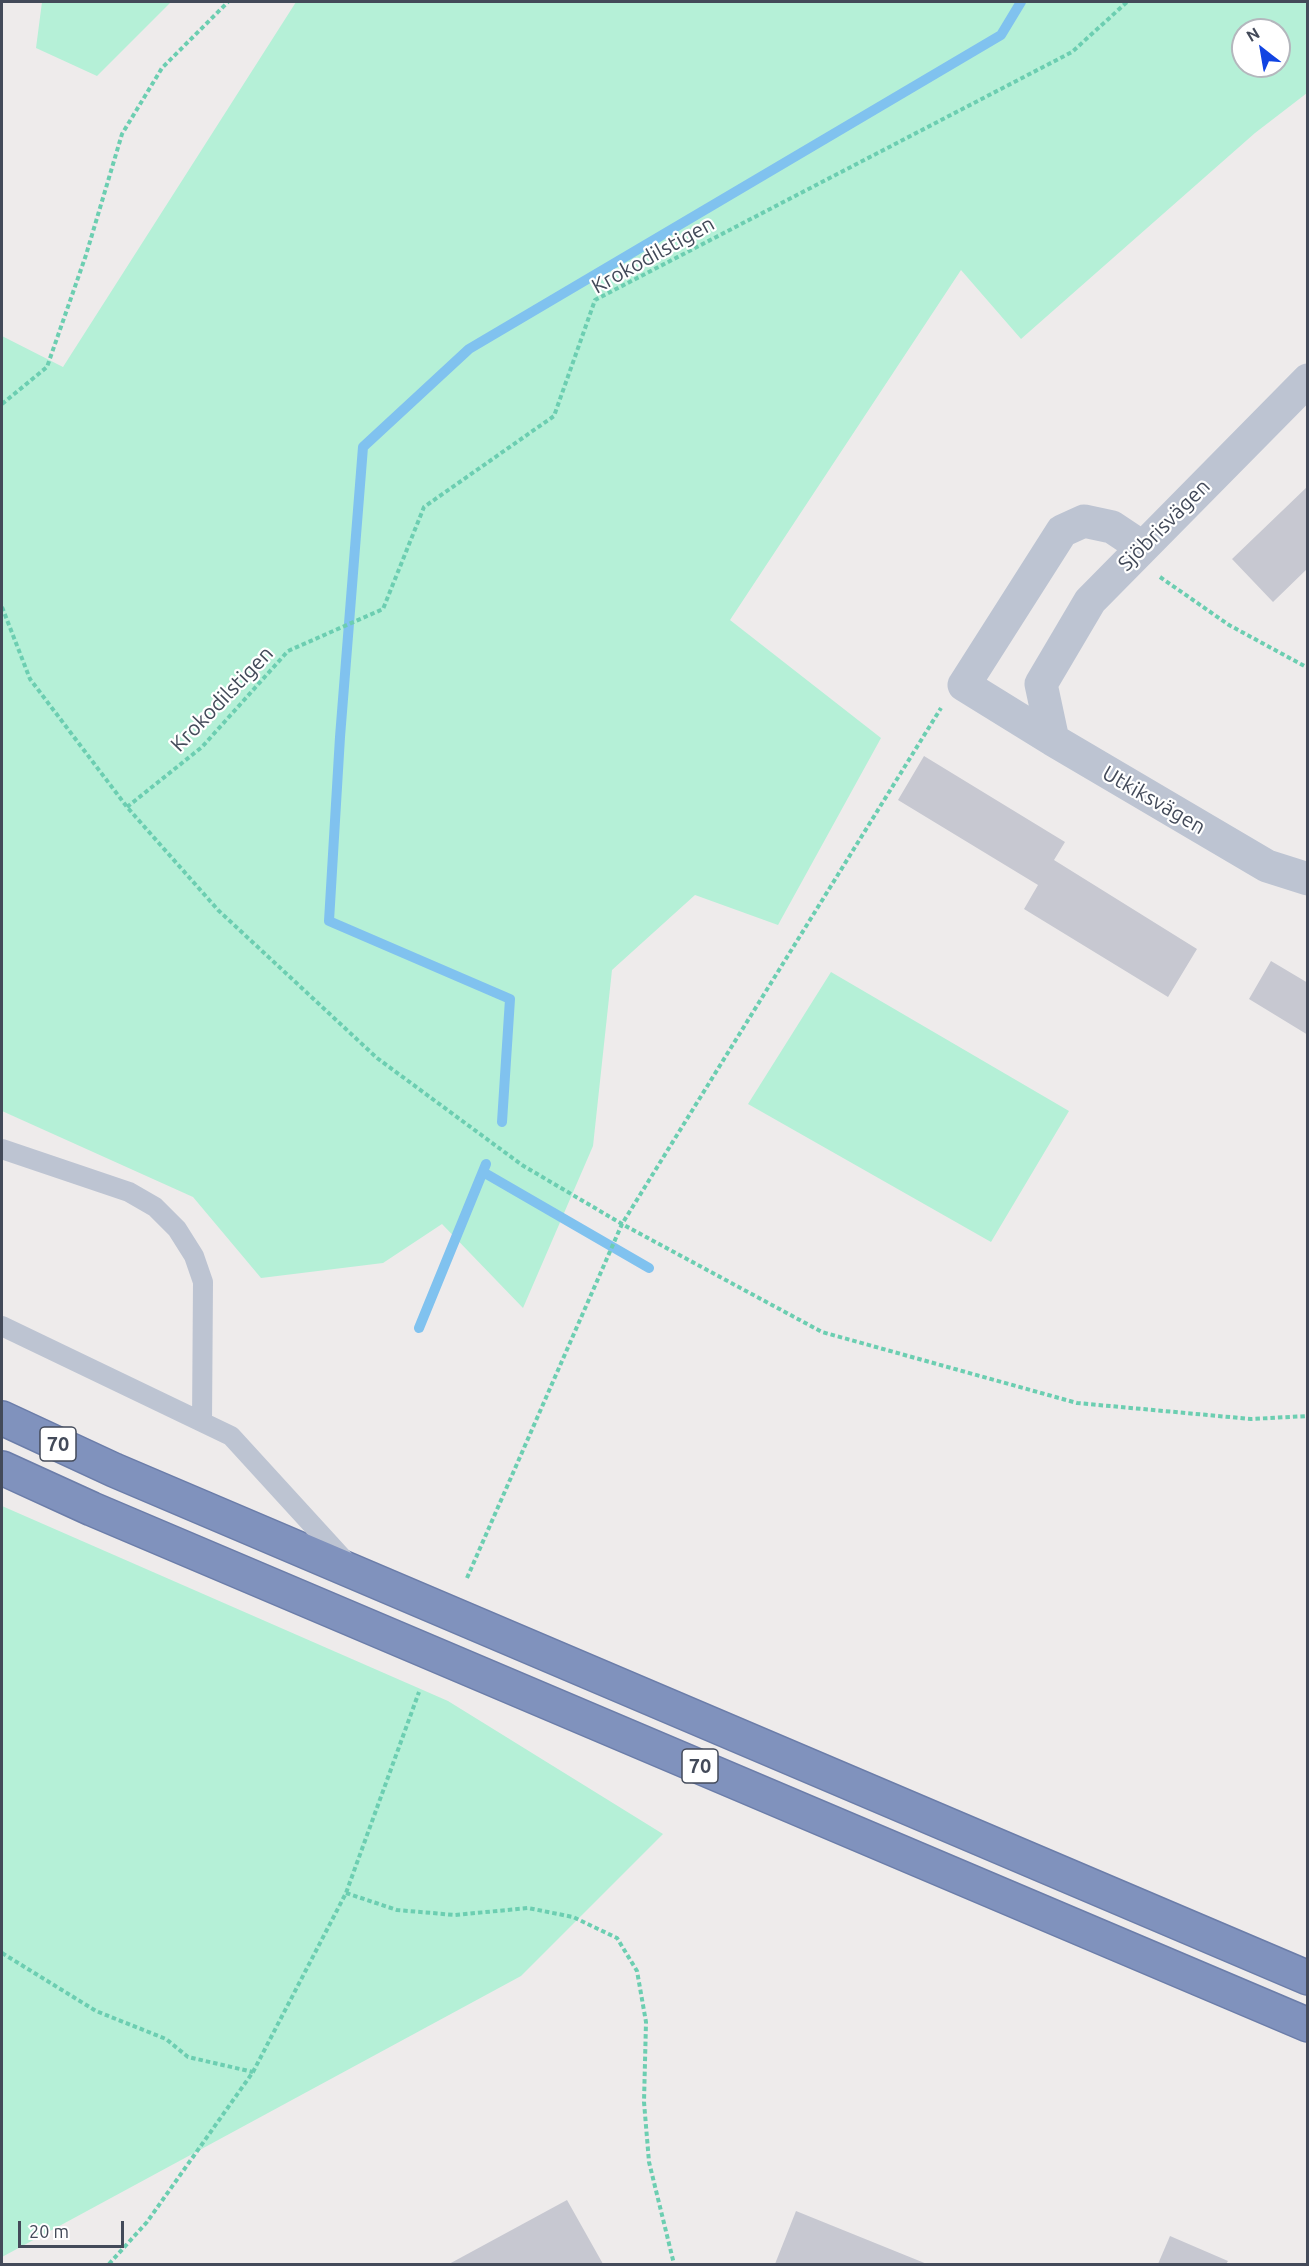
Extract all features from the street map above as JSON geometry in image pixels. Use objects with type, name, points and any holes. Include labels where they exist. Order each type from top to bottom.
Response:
[{"type":"highway","name":"70","points":[[2,1418],[114,1470],[1308,1978]]},
{"type":"highway","name":"70","points":[[2,1468],[92,1509],[1308,2025]]},
{"type":"street","name":"Sjöbrisvägen","points":[[1053,740],[1041,684],[1090,600],[1308,380]]},
{"type":"street","points":[[964,685],[1062,531],[1084,521],[1112,527],[1137,552]]},
{"type":"street","name":"Utkiksvägen","points":[[964,685],[1267,866],[1308,879]]},
{"type":"lane","points":[[2,1149],[129,1192],[155,1207],[177,1229],[194,1256],[203,1282],[202,1422]]},
{"type":"lane","points":[[2,1326],[231,1436],[356,1572]]},
{"type":"path","points":[[2,404],[47,367],[86,255],[122,134],[162,68],[228,2]]},
{"type":"path","name":"Krokodilstigen","points":[[127,807],[201,747],[288,651],[383,609],[424,507],[554,416],[595,300],[1072,52],[1127,2]]},
{"type":"path","points":[[1137,552],[1229,625],[1308,668]]},
{"type":"path","points":[[2,607],[30,680],[127,807],[218,910],[377,1058],[522,1165],[622,1224],[822,1332],[1077,1403],[1251,1419],[1308,1416]]},
{"type":"path","points":[[466,1578],[622,1224],[946,700],[964,685]]},
{"type":"path","points":[[109,2265],[147,2222],[253,2072],[346,1893],[419,1692]]},
{"type":"path","points":[[346,1893],[397,1910],[455,1916],[528,1908],[573,1917],[617,1938],[637,1971],[646,2022],[644,2102],[649,2162],[674,2265]]},
{"type":"path","points":[[2,1953],[96,2011],[166,2039],[188,2057],[253,2072]]},
{"type":"green space","points":[[42,2],[171,2],[97,76],[36,48]]},
{"type":"green space","points":[[296,2],[1307,2],[1307,93],[1255,133],[1021,339],[961,270],[730,620],[881,738],[778,925],[695,895],[612,970],[593,1146],[523,1308],[442,1224],[383,1263],[261,1278],[193,1197],[2,1111],[2,336],[63,367]]},
{"type":"green space","points":[[831,972],[1069,1111],[991,1242],[748,1104]]},
{"type":"green space","points":[[2,1506],[448,1701],[663,1834],[521,1976],[2,2257]]},
{"type":"building","points":[[1308,486],[1308,568],[1273,602],[1232,559]]},
{"type":"building","points":[[924,756],[1065,842],[1054,860],[1197,949],[1168,997],[1024,909],[1038,885],[898,800]]},
{"type":"building","points":[[1271,961],[1308,983],[1308,1035],[1249,999]]},
{"type":"building","points":[[567,2200],[603,2264],[449,2264]]},
{"type":"building","points":[[796,2211],[927,2264],[775,2264]]},
{"type":"building","points":[[1170,2236],[1228,2261],[1226,2264],[1158,2264]]},
{"type":"waterway","points":[[502,1122],[510,999],[329,921],[340,737],[363,447],[469,349],[1001,35],[1021,2]]},
{"type":"waterway","points":[[419,1328],[486,1164]]},
{"type":"waterway","points":[[483,1172],[649,1268]]}]
